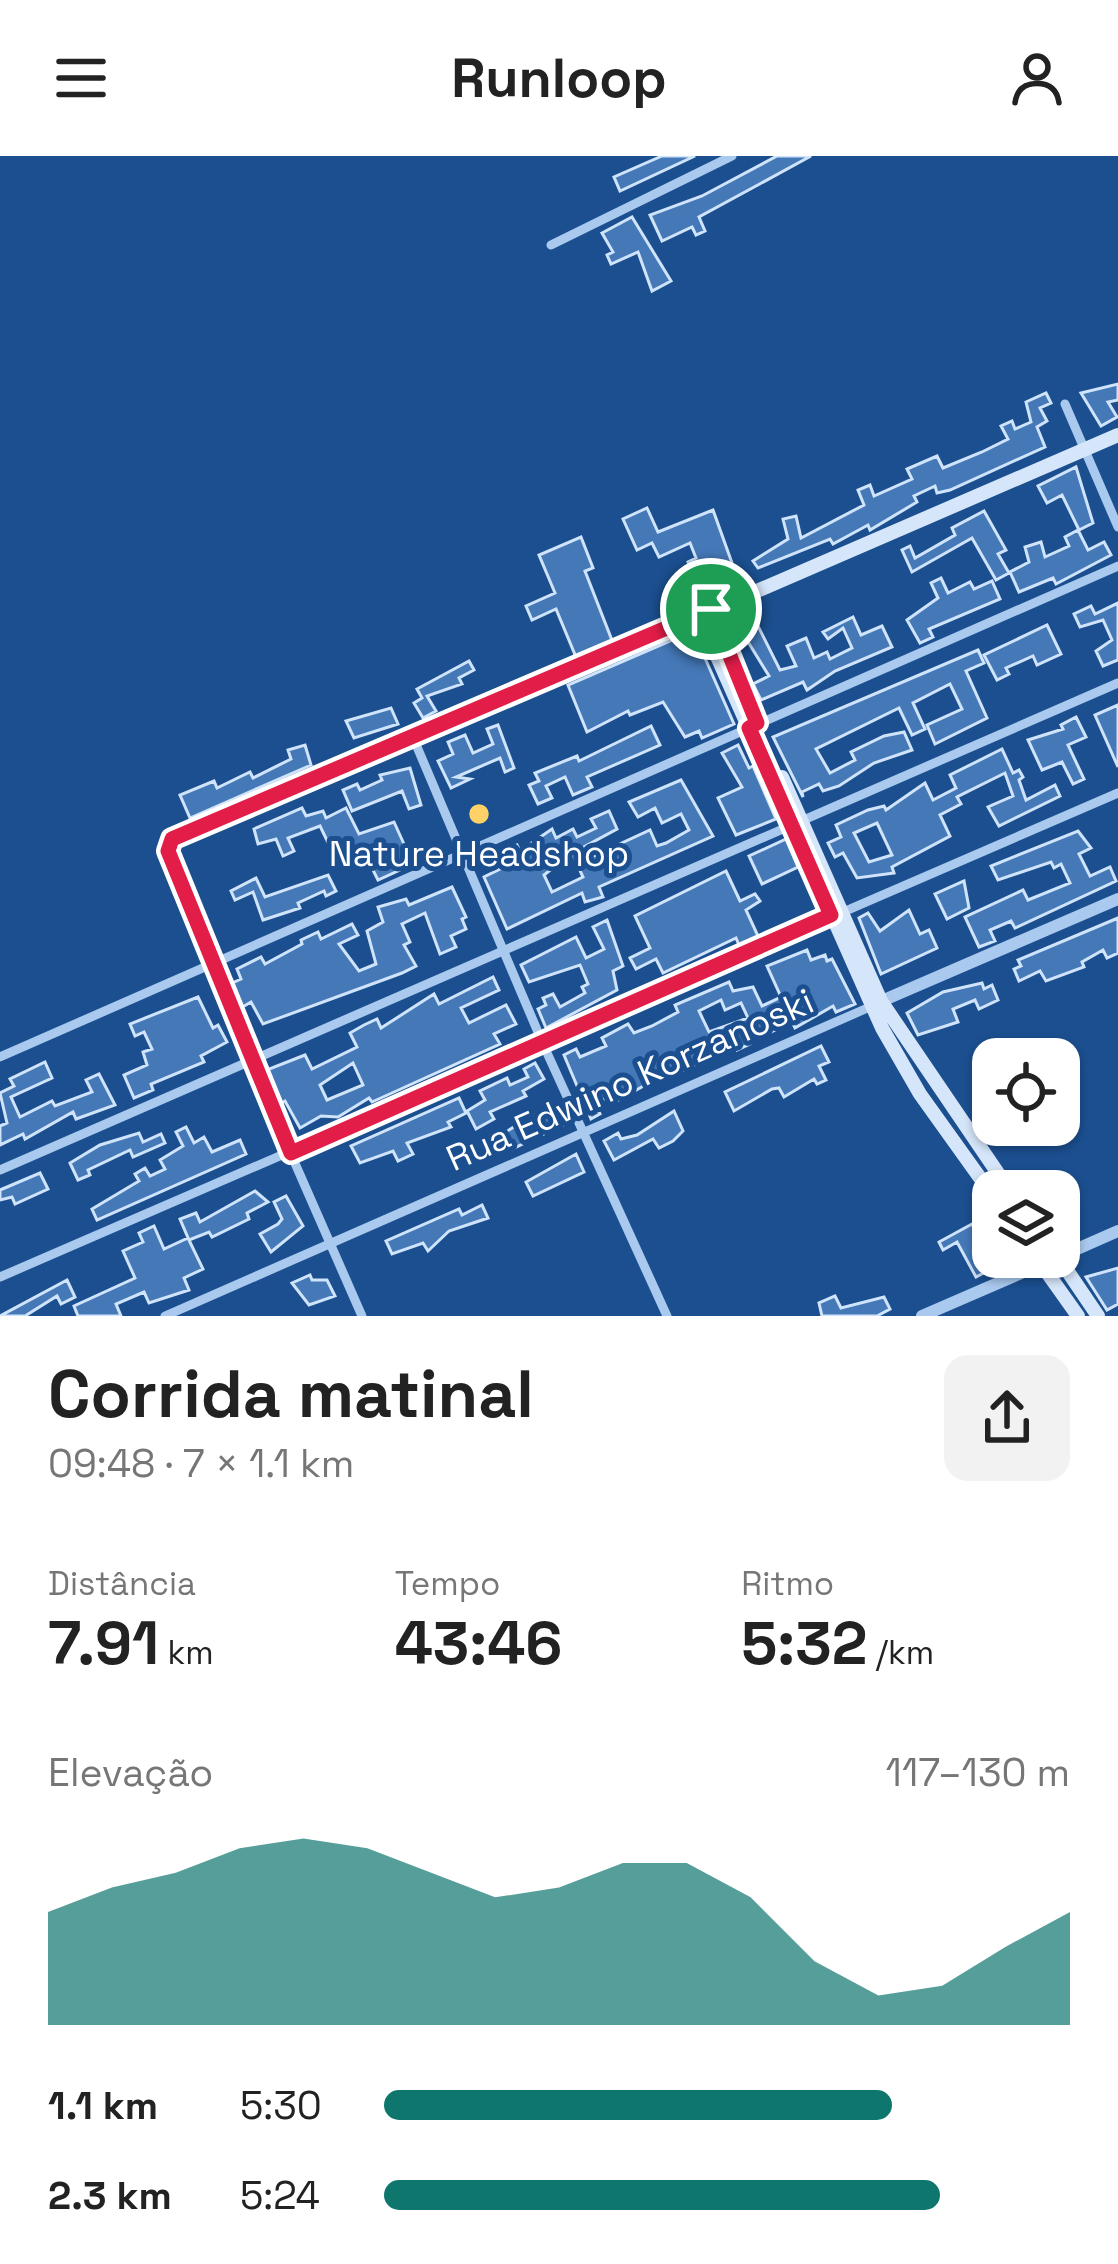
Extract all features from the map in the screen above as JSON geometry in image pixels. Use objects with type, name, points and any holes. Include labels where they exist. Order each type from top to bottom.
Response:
[{"type":"main road","points":[[975,1170],[920,1094],[876,1004],[705,613],[1118,435]]},
{"type":"main road","points":[[876,1004],[995,1170]]},
{"type":"main road","points":[[920,1094],[934,1084]]},
{"type":"main road","points":[[987,1170],[992,1166]]},
{"type":"main road","points":[[1050,1278],[1078,1316]]},
{"type":"main road","points":[[1072,1278],[1098,1316]]},
{"type":"street","points":[[551,244],[732,156]]},
{"type":"street","points":[[1065,404],[1118,526]]},
{"type":"street","points":[[0,1057],[1118,566]]},
{"type":"street","points":[[362,1316],[210,962],[168,851],[172,839],[705,613]]},
{"type":"street","points":[[0,1170],[1118,683]]},
{"type":"street","points":[[412,736],[543,1044],[667,1316]]},
{"type":"street","points":[[0,1277],[1118,793]]},
{"type":"street","name":"Rua Edwino Korzanoski","points":[[165,1316],[1118,899]]},
{"type":"street","points":[[1080,1247],[1118,1231]]},
{"type":"street","points":[[922,1316],[1002,1278]]},
{"type":"building","points":[[662,156],[695,156],[620,191],[614,177]]},
{"type":"building","points":[[777,156],[811,156],[699,217],[705,231],[696,235],[692,227],[662,241],[650,215],[702,196]]},
{"type":"building","points":[[632,217],[671,281],[652,291],[638,252],[611,264],[607,255],[613,252],[602,233]]},
{"type":"building","points":[[1118,384],[1118,400],[1108,402],[1117,417],[1101,426],[1081,393]]},
{"type":"building","points":[[1046,393],[1051,403],[1040,408],[1047,421],[1037,427],[1045,447],[950,490],[937,493],[935,486],[870,530],[868,525],[833,544],[830,539],[758,568],[753,561],[788,539],[783,519],[796,516],[801,538],[864,505],[858,490],[870,485],[874,496],[912,479],[907,469],[937,456],[943,468],[982,452],[1008,439],[1001,426],[1012,421],[1015,429],[1031,422],[1026,402]]},
{"type":"building","points":[[1076,467],[1093,523],[1079,530],[1062,495],[1047,503],[1038,486]]},
{"type":"building","points":[[647,508],[658,532],[713,510],[732,563],[715,571],[725,593],[717,596],[708,577],[697,582],[688,562],[696,558],[690,543],[659,557],[652,543],[637,550],[623,519]]},
{"type":"building","points":[[984,511],[1006,550],[998,554],[1009,573],[996,580],[972,538],[912,572],[902,550],[910,546],[915,558],[955,535],[952,528]]},
{"type":"building","points":[[1078,530],[1088,550],[1104,542],[1111,555],[1056,584],[1053,578],[1019,592],[1010,572],[1029,562],[1025,547],[1041,542],[1045,557],[1069,546],[1065,537]]},
{"type":"building","points":[[581,537],[593,568],[585,571],[613,643],[576,657],[556,609],[532,620],[526,606],[555,593],[539,555]]},
{"type":"building","points":[[941,578],[948,593],[970,582],[974,589],[992,581],[1000,599],[929,629],[933,637],[920,643],[907,620],[938,598],[931,583]]},
{"type":"building","points":[[1118,603],[1118,660],[1103,666],[1096,651],[1112,640],[1103,620],[1080,627],[1074,614],[1091,606],[1095,614]]},
{"type":"building","points":[[853,617],[861,635],[882,626],[892,647],[835,671],[807,690],[803,682],[761,700],[753,684],[769,676],[742,632],[757,624],[780,670],[796,666],[787,646],[806,638],[814,658],[827,652],[830,659],[852,648],[843,628],[828,639],[823,632]]},
{"type":"building","points":[[1047,625],[1061,654],[1037,665],[1033,656],[1006,668],[1009,674],[997,680],[984,655]]},
{"type":"building","points":[[693,631],[734,724],[702,738],[699,731],[685,737],[663,702],[630,715],[628,711],[587,732],[568,685]]},
{"type":"building","points":[[978,650],[984,663],[966,671],[987,718],[935,744],[927,725],[962,709],[950,684],[913,703],[925,729],[912,735],[899,708],[816,749],[830,773],[855,760],[851,752],[884,736],[904,732],[912,750],[874,763],[839,786],[823,791],[819,784],[802,792],[803,797],[773,737]]},
{"type":"building","points":[[469,661],[474,670],[459,678],[462,684],[427,696],[436,711],[423,718],[414,703],[422,698],[417,689]]},
{"type":"building","points":[[1118,705],[1118,767],[1095,715]]},
{"type":"building","points":[[391,708],[398,724],[354,738],[346,721]]},
{"type":"building","points":[[1076,717],[1086,737],[1068,745],[1084,779],[1073,784],[1062,762],[1042,770],[1028,740],[1063,729],[1061,725]]},
{"type":"building","points":[[498,725],[514,768],[505,772],[500,758],[456,777],[470,779],[451,788],[438,761],[453,754],[448,742],[465,735],[473,753],[493,744],[487,729]]},
{"type":"building","points":[[651,726],[660,745],[587,777],[592,787],[573,795],[565,777],[546,786],[552,798],[538,804],[529,785],[539,781],[535,773],[577,756],[579,761]]},
{"type":"building","points":[[305,745],[311,765],[190,818],[180,795],[214,781],[217,788],[250,772],[253,778],[291,759],[288,750]]},
{"type":"building","points":[[738,745],[749,768],[753,766],[776,819],[736,835],[718,798],[742,787],[722,753]]},
{"type":"building","points":[[1002,749],[1013,773],[1019,770],[1023,777],[1019,780],[1026,800],[1055,785],[1060,796],[999,826],[988,807],[1013,796],[1005,773],[957,797],[961,804],[940,815],[950,836],[892,867],[894,873],[857,878],[843,853],[835,857],[828,843],[841,837],[836,825],[868,810],[884,806],[886,810],[925,783],[933,800],[956,788],[950,775]],"holes":[[[877,823],[892,855],[869,862],[854,833]]]},
{"type":"building","points":[[410,768],[421,805],[409,809],[402,791],[352,811],[343,790],[357,784],[360,790],[382,780],[380,775]]},
{"type":"building","points":[[681,780],[713,836],[599,887],[603,897],[585,902],[582,893],[507,929],[484,877],[512,856],[508,849],[517,845],[520,851],[552,829],[556,838],[573,829],[577,837],[596,828],[591,819],[609,811],[617,829],[582,848],[587,859],[650,830],[657,846],[689,830],[681,814],[662,823],[655,808],[638,817],[629,802]],"holes":[[[572,853],[583,877],[552,892],[544,875]]]},
{"type":"building","points":[[302,808],[306,816],[323,811],[326,818],[346,808],[359,834],[394,822],[413,864],[378,880],[362,848],[335,857],[320,826],[288,838],[294,851],[283,856],[276,839],[258,844],[254,829]]},
{"type":"building","points":[[1078,831],[1091,848],[1079,854],[1090,876],[1110,867],[1116,881],[1015,928],[1011,921],[990,930],[995,941],[979,947],[965,917],[1023,890],[1028,900],[1070,883],[1061,864],[1054,868],[1051,862],[998,880],[991,866]]},
{"type":"building","points":[[786,839],[798,867],[762,884],[749,856]]},
{"type":"building","points":[[726,871],[740,901],[755,894],[760,901],[746,910],[758,936],[739,945],[736,938],[663,973],[656,959],[636,969],[630,958],[650,948],[635,916]]},
{"type":"building","points":[[328,875],[336,891],[326,896],[324,891],[298,903],[300,908],[263,920],[253,892],[235,900],[231,891],[256,878],[265,897]]},
{"type":"building","points":[[964,881],[969,908],[947,919],[935,894]]},
{"type":"building","points":[[452,887],[466,917],[462,919],[466,929],[451,936],[456,947],[440,954],[425,913],[402,924],[410,942],[404,945],[416,966],[263,1024],[251,1002],[239,1009],[230,984],[241,979],[237,969],[261,957],[265,964],[318,932],[321,939],[352,924],[358,935],[339,944],[359,971],[376,964],[367,931],[383,922],[378,907],[406,899],[409,905]]},
{"type":"building","points":[[909,910],[920,934],[929,930],[937,948],[881,974],[859,918],[868,913],[880,931]]},
{"type":"building","points":[[1118,918],[1118,953],[1107,958],[1103,950],[1082,962],[1084,967],[1046,981],[1040,971],[1019,981],[1014,969],[1021,966],[1018,960]]},
{"type":"building","points":[[607,920],[623,966],[613,971],[617,990],[546,1028],[538,1009],[546,1005],[543,998],[553,994],[560,1007],[585,993],[582,987],[588,984],[580,965],[529,982],[521,965],[576,937],[586,958],[604,949],[593,927]]},
{"type":"building","points":[[807,950],[811,960],[825,955],[827,961],[832,959],[855,1004],[836,1012],[833,1006],[795,1028],[792,1022],[771,1032],[768,1026],[747,1037],[750,1044],[737,1050],[735,1046],[669,1077],[667,1073],[613,1103],[610,1096],[595,1104],[600,1114],[591,1119],[564,1055],[576,1049],[580,1057],[606,1046],[602,1038],[628,1024],[634,1033],[652,1026],[678,1012],[675,1005],[729,982],[733,991],[753,987],[762,1006],[781,997],[767,966]],"holes":[[[721,1000],[725,1010],[741,1003],[748,1018],[709,1032],[699,1011]]]},
{"type":"building","points":[[493,977],[499,990],[461,1008],[469,1023],[506,1005],[516,1024],[494,1034],[500,1044],[372,1102],[369,1098],[338,1117],[321,1116],[300,1128],[285,1101],[280,1104],[264,1071],[305,1055],[312,1069],[357,1047],[350,1033],[364,1025],[377,1019],[381,1028],[434,994],[439,1004]],"holes":[[[353,1063],[363,1085],[327,1100],[320,1085]]]},
{"type":"building","points":[[982,983],[984,989],[992,985],[998,1000],[979,1009],[975,1000],[953,1009],[958,1022],[918,1035],[907,1013],[943,992]]},
{"type":"building","points":[[198,997],[213,1028],[218,1025],[227,1042],[201,1056],[204,1062],[151,1084],[153,1090],[134,1098],[124,1075],[147,1065],[143,1052],[152,1049],[144,1032],[135,1036],[130,1024]]},
{"type":"building","points":[[821,1046],[829,1062],[819,1066],[826,1080],[817,1084],[814,1079],[784,1097],[779,1088],[772,1089],[734,1111],[725,1092]]},
{"type":"building","points":[[45,1062],[52,1078],[11,1097],[20,1117],[52,1101],[55,1106],[92,1092],[86,1080],[99,1074],[115,1105],[76,1119],[73,1112],[25,1139],[23,1134],[0,1145],[0,1126],[7,1123],[0,1093],[14,1086],[10,1079]]},
{"type":"building","points":[[535,1063],[544,1079],[523,1091],[526,1096],[490,1112],[494,1119],[476,1129],[467,1111],[485,1100],[480,1091],[507,1078],[510,1085],[528,1077],[524,1069]]},
{"type":"building","points":[[459,1098],[466,1113],[448,1122],[451,1127],[407,1143],[413,1154],[398,1161],[393,1151],[360,1163],[351,1146]]},
{"type":"building","points":[[556,1109],[563,1125],[512,1149],[504,1133],[539,1112],[541,1116]]},
{"type":"building","points":[[674,1111],[683,1131],[673,1141],[659,1148],[653,1139],[614,1160],[604,1141],[618,1133],[621,1139],[637,1135]]},
{"type":"building","points":[[186,1127],[194,1143],[204,1137],[212,1152],[240,1140],[246,1154],[97,1220],[92,1209],[139,1181],[135,1174],[145,1168],[150,1176],[165,1169],[160,1160],[183,1146],[176,1132]]},
{"type":"building","points":[[139,1133],[143,1142],[161,1134],[165,1143],[133,1157],[130,1150],[88,1170],[90,1175],[78,1180],[70,1163],[100,1145]]},
{"type":"building","points":[[576,1154],[584,1172],[533,1196],[526,1182]]},
{"type":"building","points":[[40,1173],[48,1189],[15,1204],[12,1197],[0,1200],[0,1190]]},
{"type":"building","points":[[255,1191],[268,1202],[247,1213],[249,1219],[212,1237],[209,1232],[189,1240],[180,1219],[196,1213],[200,1222]]},
{"type":"building","points":[[286,1196],[303,1226],[271,1252],[260,1234],[282,1219],[274,1202]]},
{"type":"building","points":[[482,1205],[488,1218],[449,1231],[428,1251],[423,1243],[392,1254],[386,1241],[459,1209],[462,1215]]},
{"type":"building","points":[[972,1224],[972,1270],[957,1242],[943,1250],[939,1242]]},
{"type":"building","points":[[154,1226],[164,1249],[188,1238],[203,1269],[184,1278],[189,1290],[149,1303],[144,1292],[116,1304],[121,1316],[78,1316],[74,1306],[135,1278],[123,1251],[143,1242],[139,1233]]},
{"type":"building","points":[[1118,1268],[1118,1304],[1107,1310],[1086,1277]]},
{"type":"building","points":[[310,1275],[312,1280],[327,1280],[335,1296],[309,1305],[292,1283]]},
{"type":"building","points":[[67,1280],[75,1297],[61,1304],[57,1296],[25,1316],[0,1316]]},
{"type":"building","points":[[835,1296],[841,1308],[884,1297],[890,1309],[877,1316],[822,1316],[819,1303]]},
{"type":"place","name":"Nature Headshop","points":[[479,814]]},
{"type":"route","points":[[711,609],[757,723],[749,728],[831,915],[291,1153],[210,962],[168,851],[172,839],[711,609]]}]
